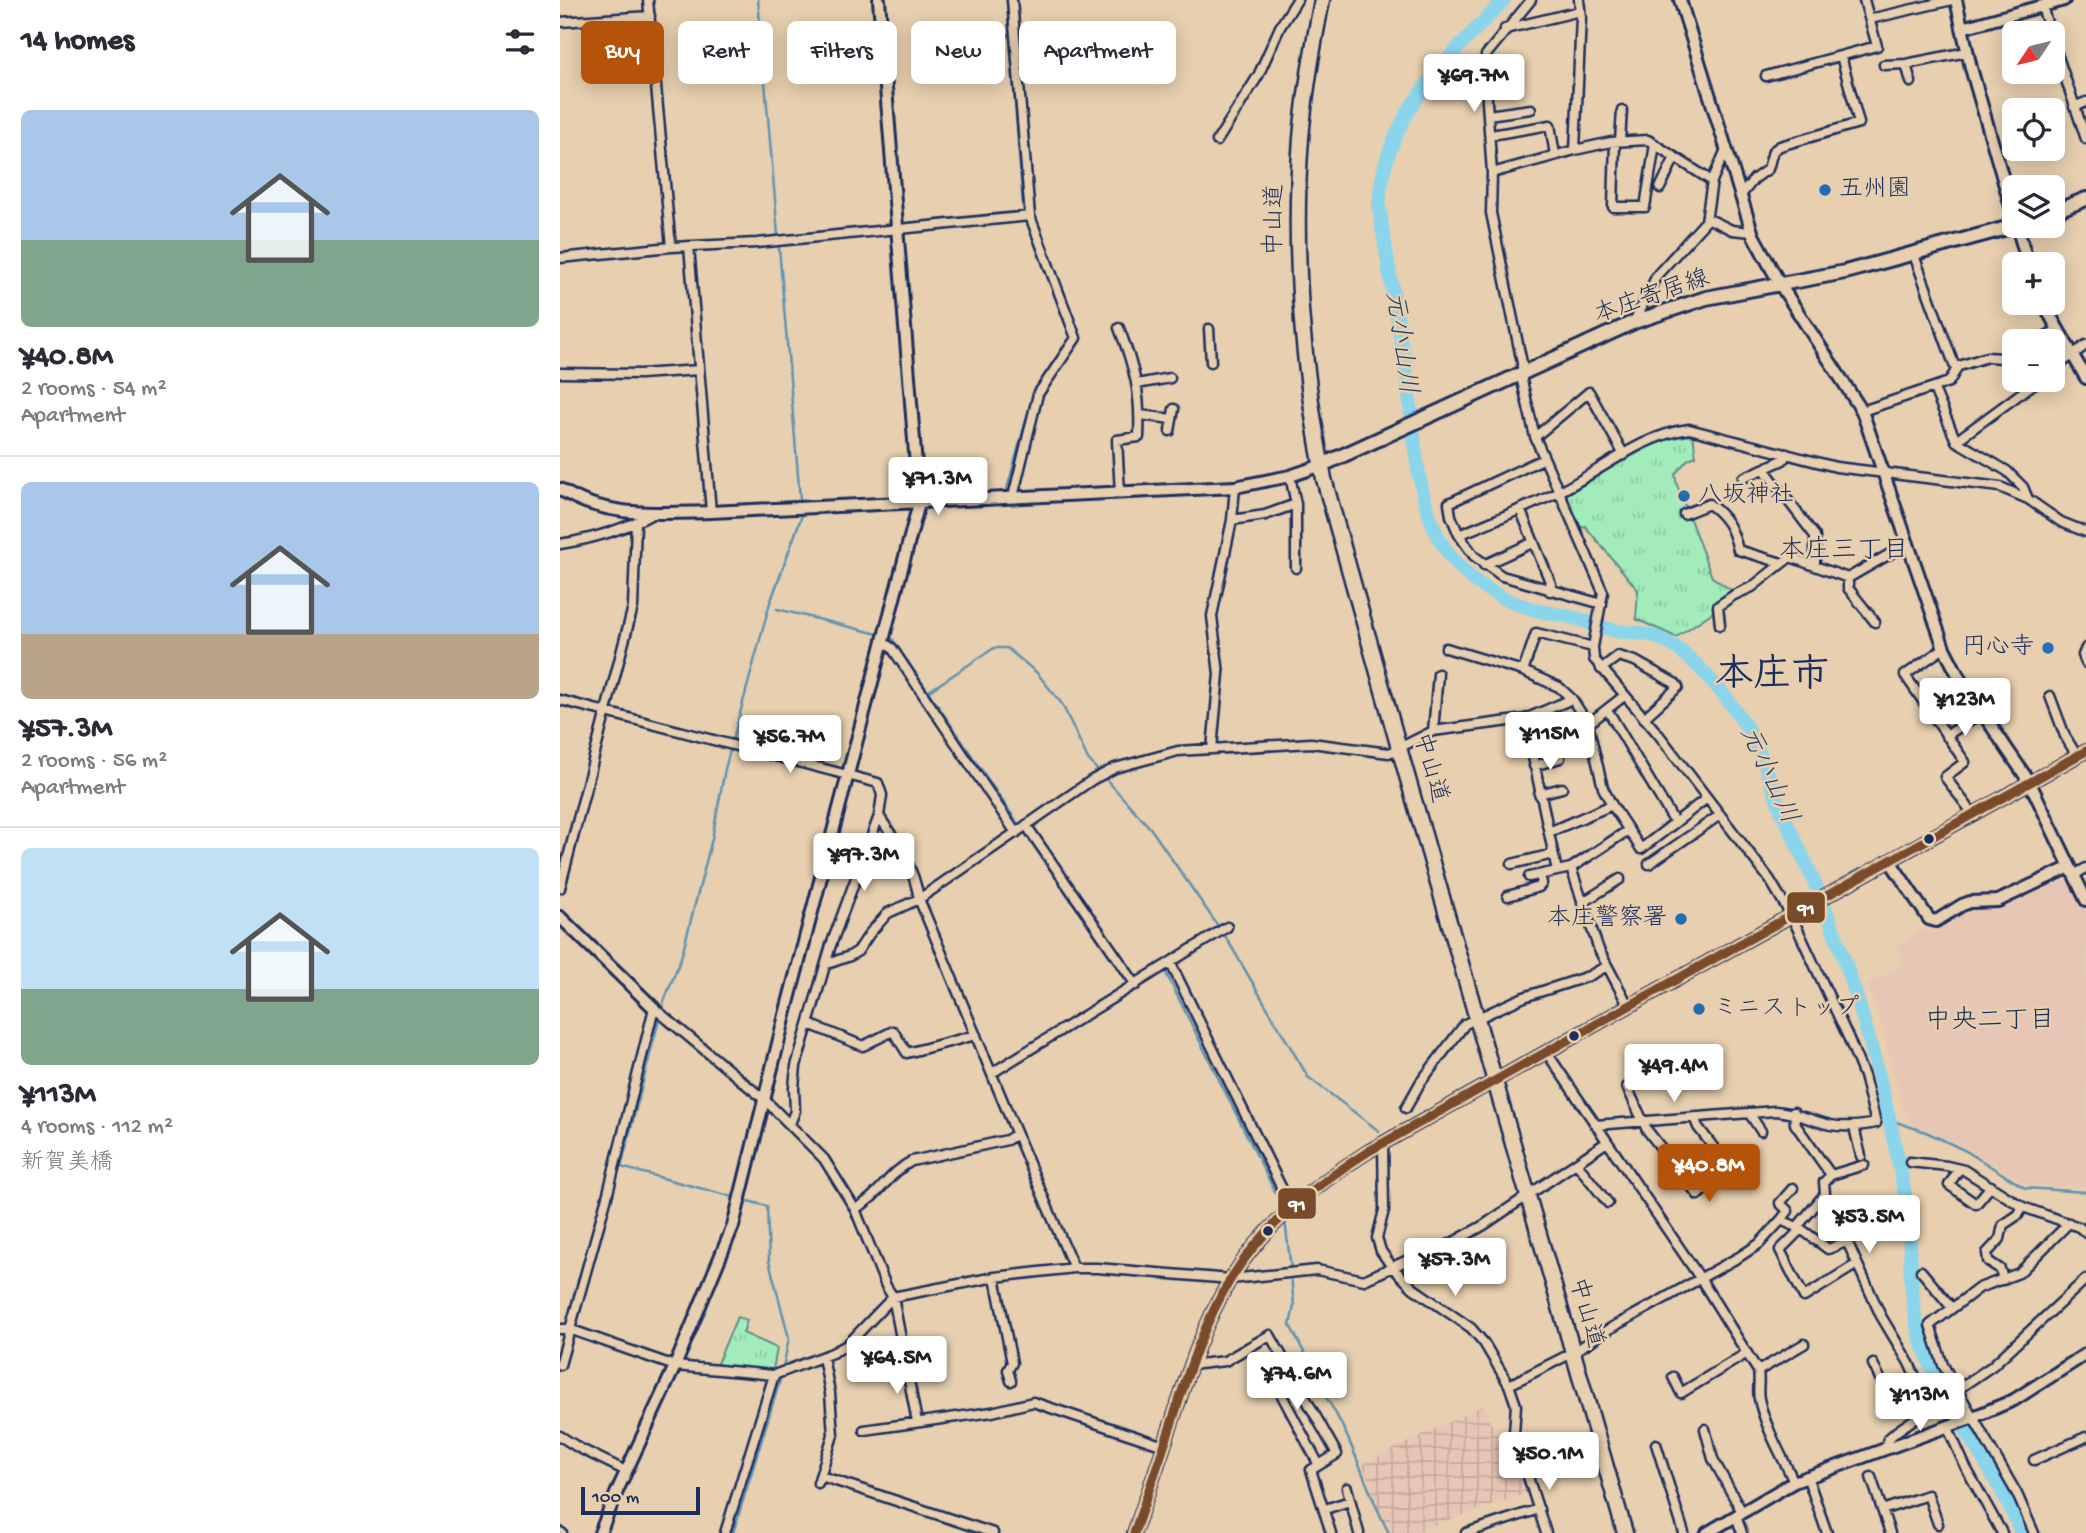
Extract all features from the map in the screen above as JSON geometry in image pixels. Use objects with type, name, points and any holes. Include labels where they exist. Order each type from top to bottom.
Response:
[{"type":"highway","name":"中山道","points":[[1322,0],[1310,61],[1301,136],[1297,215],[1300,308],[1322,466],[1399,748],[1625,1533]]},
{"type":"main road","points":[[2065,207],[2086,199]]},
{"type":"main road","name":"本庄寄居線","points":[[1322,466],[1634,322],[1706,298],[1781,286],[1914,255],[2002,230]]},
{"type":"street","points":[[648,0],[671,247]]},
{"type":"street","points":[[600,1533],[675,1366],[733,1226],[766,1101],[786,1011],[919,503],[879,0]]},
{"type":"street","points":[[1012,0],[1030,216],[1076,338],[1038,394],[1013,497]]},
{"type":"street","points":[[1531,0],[1486,55],[1492,173],[1491,213],[1535,437],[1603,592],[1594,643],[1594,659],[1761,866],[1792,917],[1864,1076],[1876,1124],[1854,1127],[1828,1125],[1794,1112],[1596,1125]]},
{"type":"street","points":[[1576,150],[1579,0]]},
{"type":"street","points":[[1680,0],[1752,232],[1763,257],[1862,411],[1944,648],[1981,713],[2030,783],[2086,900]]},
{"type":"street","points":[[1766,76],[1877,46],[1864,0]]},
{"type":"street","points":[[1870,19],[1954,0],[2002,175]]},
{"type":"street","points":[[1962,28],[2064,0]]},
{"type":"street","points":[[1217,141],[1258,76],[1293,1]]},
{"type":"street","points":[[2042,6],[2046,21]]},
{"type":"street","points":[[1505,29],[1580,11]]},
{"type":"street","points":[[560,22],[650,16]]},
{"type":"street","points":[[1884,65],[1906,64],[1967,52]]},
{"type":"street","points":[[1742,194],[1754,179],[1768,169],[1773,151],[1780,146],[1859,123],[1841,57]]},
{"type":"street","points":[[1906,64],[1911,82]]},
{"type":"street","points":[[2065,79],[2074,107],[2082,120],[2086,139]]},
{"type":"street","points":[[2074,107],[2086,102]]},
{"type":"street","points":[[1488,115],[1531,108]]},
{"type":"street","points":[[1622,110],[1614,207],[1645,207],[1656,144]]},
{"type":"street","points":[[1490,135],[1550,125],[1555,155]]},
{"type":"street","points":[[1492,173],[1618,141],[1648,140],[1712,181]]},
{"type":"street","points":[[1634,322],[1657,275],[1706,218],[1712,181],[1727,147]]},
{"type":"street","points":[[1660,188],[1675,157]]},
{"type":"street","points":[[560,258],[671,247],[757,243],[1030,216]]},
{"type":"street","points":[[1706,218],[1732,230],[1752,232]]},
{"type":"street","points":[[689,246],[711,512]]},
{"type":"street","points":[[1914,255],[1956,368]]},
{"type":"street","points":[[1119,328],[1134,366],[1140,415],[1139,438],[1117,440],[1120,493]]},
{"type":"street","points":[[1209,329],[1211,362]]},
{"type":"street","points":[[2065,343],[2086,377]]},
{"type":"street","points":[[2065,360],[2086,345]]},
{"type":"street","points":[[1862,411],[1949,382],[1956,368],[1987,357],[2002,358]]},
{"type":"street","points":[[560,373],[640,374],[699,370]]},
{"type":"street","points":[[1137,384],[1170,378]]},
{"type":"street","points":[[1934,388],[1956,441],[2007,471],[2022,487],[2028,499]]},
{"type":"street","points":[[1535,437],[1588,392],[1624,456]]},
{"type":"street","points":[[1956,441],[2023,392]]},
{"type":"street","points":[[1170,431],[1174,409]]},
{"type":"street","points":[[1140,415],[1172,419]]},
{"type":"street","points":[[1459,535],[1558,492],[1657,436],[1689,429],[1836,467],[2000,487],[2028,499],[2061,522],[2086,532]]},
{"type":"street","points":[[1743,478],[1783,460],[1787,454]]},
{"type":"street","points":[[1543,459],[1449,503],[1451,516],[1467,547],[1484,565],[1502,576],[1601,608]]},
{"type":"street","points":[[560,489],[587,503],[611,510],[654,513],[711,512],[1235,487],[1290,476],[1322,466]]},
{"type":"street","points":[[1764,469],[1815,536],[1815,566]]},
{"type":"street","points":[[1290,476],[1296,505],[1296,568]]},
{"type":"street","points":[[1212,750],[1219,674],[1212,617],[1232,520],[1235,487]]},
{"type":"street","points":[[1684,513],[1709,504],[1726,518],[1733,530],[1738,550],[1782,563]]},
{"type":"street","points":[[1232,520],[1265,516],[1296,505]]},
{"type":"street","points":[[1520,509],[1551,584],[1550,591]]},
{"type":"street","points":[[560,544],[577,542],[636,523],[654,513]]},
{"type":"street","points":[[560,888],[633,607],[636,523]]},
{"type":"street","points":[[1484,565],[1534,542]]},
{"type":"street","points":[[1720,625],[1718,606],[1752,587],[1790,558],[1848,578],[1909,543]]},
{"type":"street","points":[[1848,578],[1848,588],[1875,622]]},
{"type":"street","points":[[1523,671],[1536,633],[1594,643]]},
{"type":"street","points":[[883,642],[892,649],[1016,833]]},
{"type":"street","points":[[1446,648],[1523,671],[1559,687],[1572,699],[1588,724],[1603,789],[1627,831],[1641,849],[1707,798]]},
{"type":"street","points":[[1944,648],[1905,675],[1965,762],[1945,776],[1974,815]]},
{"type":"street","points":[[2086,648],[2083,655],[2086,663]]},
{"type":"street","points":[[1601,668],[1618,656],[1635,661],[1676,684],[1678,687],[1644,718]]},
{"type":"street","points":[[1433,731],[1438,674]]},
{"type":"street","points":[[1531,750],[1573,734],[1624,696]]},
{"type":"street","points":[[1134,1533],[1190,1365],[1208,1322],[1231,1279],[1254,1248],[1291,1207],[1332,1174],[1383,1144],[2081,754],[2065,736],[2050,696]]},
{"type":"street","points":[[827,964],[858,951],[888,913],[919,899],[1092,780],[1115,768],[1178,751],[1311,743],[1389,753],[1433,731],[1525,719],[1572,699]]},
{"type":"street","points":[[560,700],[877,783],[882,795],[879,816],[853,884],[796,1066],[793,1088],[795,1111],[790,1124]]},
{"type":"street","points":[[1608,709],[1675,823]]},
{"type":"street","points":[[1946,736],[1981,713]]},
{"type":"street","points":[[1525,719],[1557,871]]},
{"type":"street","points":[[1534,766],[1560,758]]},
{"type":"street","points":[[1539,794],[1562,788]]},
{"type":"street","points":[[1549,832],[1612,805]]},
{"type":"street","points":[[1649,864],[1720,815]]},
{"type":"street","points":[[879,816],[907,859],[919,899],[1015,1135],[1074,1268]]},
{"type":"street","points":[[1026,825],[1136,985]]},
{"type":"street","points":[[1529,877],[1571,868],[1627,831]]},
{"type":"street","points":[[1512,864],[1553,854]]},
{"type":"street","points":[[1890,861],[1929,919],[1936,921],[1970,902],[1998,901],[2072,871],[2086,868]]},
{"type":"street","points":[[1571,868],[1599,950],[1629,1007]]},
{"type":"street","points":[[1508,896],[1539,887],[1542,883],[1540,876]]},
{"type":"street","points":[[1582,903],[1620,879]]},
{"type":"street","points":[[560,917],[654,1008],[766,1101],[824,1159],[855,1209],[892,1297],[917,1422]]},
{"type":"street","points":[[992,1073],[1227,927]]},
{"type":"street","points":[[1171,964],[1291,1207]]},
{"type":"street","points":[[1406,1108],[1420,1083],[1462,1027],[1524,997],[1589,976],[1607,966]]},
{"type":"street","points":[[560,1365],[565,1329],[608,1194],[654,1008]]},
{"type":"street","points":[[809,1024],[863,1046],[893,1031],[907,1054],[976,1035]]},
{"type":"street","points":[[1547,1053],[1700,1278],[1758,1371],[1758,1396],[1794,1482]]},
{"type":"street","points":[[1627,1087],[1643,1121],[1698,1195],[1730,1169],[1698,1127],[1694,1117]]},
{"type":"street","points":[[1794,1112],[1795,1124],[1831,1175]]},
{"type":"street","points":[[1749,1113],[1762,1131]]},
{"type":"street","points":[[1854,1127],[1861,1156]]},
{"type":"street","points":[[855,1209],[882,1189],[888,1178],[900,1167],[912,1161],[1007,1140],[1015,1135]]},
{"type":"street","points":[[565,1329],[675,1366],[774,1375],[847,1345],[892,1297],[995,1277],[1074,1268],[1231,1279],[1317,1270],[1364,1280],[1443,1248],[1485,1225],[1607,1142]]},
{"type":"street","points":[[1383,1144],[1384,1210],[1377,1238],[1381,1251],[1392,1267],[1413,1288],[1471,1328],[1509,1385],[1516,1405],[1514,1433],[1546,1533]]},
{"type":"street","points":[[1910,1162],[1959,1169],[2023,1207],[2069,1223],[2086,1233]]},
{"type":"street","points":[[1577,1164],[1608,1203]]},
{"type":"street","points":[[1864,1165],[1831,1175],[1824,1182],[1825,1194],[1831,1214],[1875,1303],[1933,1407]]},
{"type":"street","points":[[1959,1169],[1949,1185],[1976,1204],[1991,1186]]},
{"type":"street","points":[[1509,1385],[1572,1353],[1759,1244],[1788,1211],[1780,1203],[1793,1188]]},
{"type":"street","points":[[1825,1194],[1780,1250],[1804,1297],[1857,1264]]},
{"type":"street","points":[[2003,1280],[2000,1269],[1988,1261],[1987,1253],[2000,1239],[2003,1225],[2023,1207]]},
{"type":"street","points":[[1781,1220],[1799,1228],[1828,1249],[1846,1242]]},
{"type":"street","points":[[2034,1533],[2017,1494],[1943,1365],[1930,1325],[1979,1288],[2019,1273],[2069,1223]]},
{"type":"street","points":[[1921,1271],[1952,1308]]},
{"type":"street","points":[[995,1277],[1012,1363],[1008,1370],[1011,1381]]},
{"type":"street","points":[[1885,1448],[1888,1439],[1897,1431],[1992,1366],[2086,1279]]},
{"type":"street","points":[[1190,1365],[1225,1361],[1270,1335],[1337,1454],[1311,1470],[1331,1533]]},
{"type":"street","points":[[1758,1371],[1804,1345]]},
{"type":"street","points":[[1673,1377],[1681,1393],[1747,1353]]},
{"type":"street","points":[[1707,1533],[1807,1476],[1972,1418],[2014,1400],[2086,1354]]},
{"type":"street","points":[[823,1357],[830,1394],[833,1435],[819,1479],[993,1533]]},
{"type":"street","points":[[1873,1364],[1887,1393],[1915,1378]]},
{"type":"street","points":[[1287,1365],[1271,1375],[1319,1465]]},
{"type":"street","points":[[725,1533],[774,1375]]},
{"type":"street","points":[[864,1430],[992,1412],[1033,1402],[1164,1446]]},
{"type":"street","points":[[1949,1426],[1966,1468],[2001,1533]]},
{"type":"street","points":[[1705,1429],[1713,1459],[1739,1514],[1742,1533]]},
{"type":"street","points":[[560,1436],[626,1471]]},
{"type":"street","points":[[2034,1461],[2086,1437]]},
{"type":"street","points":[[1524,1460],[1596,1438]]},
{"type":"street","points":[[1656,1444],[1684,1533]]},
{"type":"street","points":[[1807,1476],[1827,1533]]},
{"type":"street","points":[[1871,1477],[1891,1533]]},
{"type":"street","points":[[1347,1488],[1359,1533]]},
{"type":"street","points":[[1882,1510],[1928,1495],[1938,1524]]},
{"type":"street","points":[[1325,1509],[1350,1501]]},
{"type":"street","points":[[1466,1533],[1539,1509]]},
{"type":"shaded area","points":[[2068,874],[2071,875],[2086,906],[2086,1187],[2027,1185],[1965,1147],[1912,1124],[1903,1109],[1882,1026],[1868,984],[1904,965],[1895,947],[1927,928],[1930,932],[1968,910],[1999,907]]},
{"type":"shaded area","points":[[1482,1406],[1497,1435],[1512,1430],[1531,1497],[1526,1498],[1524,1494],[1412,1533],[1391,1533],[1375,1504],[1363,1464]]},
{"type":"green space","points":[[1693,435],[1696,456],[1688,459],[1675,474],[1677,485],[1712,577],[1734,592],[1722,606],[1676,637],[1636,619],[1638,590],[1585,526],[1578,529],[1565,494],[1662,439]]},
{"type":"green space","points":[[737,1317],[747,1320],[743,1333],[777,1348],[773,1370],[769,1373],[715,1368]]},
{"type":"waterway","points":[[758,0],[778,235]]},
{"type":"waterway","points":[[1007,0],[1023,207],[1069,333]]},
{"type":"waterway","name":"元小山川","points":[[1504,0],[1421,92],[1392,144],[1383,174],[1379,206],[1406,370],[1416,457],[1431,521],[1440,540],[1459,566],[1495,594],[1540,611],[1571,617],[1611,630],[1651,635],[1669,643],[1708,677],[1732,705],[1749,731],[1830,921],[1869,1037],[1905,1195],[1911,1284],[1920,1337],[1941,1388],[1997,1483],[2021,1533]]},
{"type":"waterway","points":[[779,247],[800,499]]},
{"type":"waterway","points":[[1007,489],[1034,391],[1063,347]]},
{"type":"waterway","points":[[737,1198],[621,1167],[663,1004],[681,958],[712,839],[725,769],[769,606],[802,515]]},
{"type":"waterway","points":[[777,609],[878,634]]},
{"type":"waterway","points":[[891,637],[1019,825]]},
{"type":"waterway","points":[[929,691],[994,648],[1007,648],[1037,673],[1062,704],[1088,759],[1099,772]]},
{"type":"waterway","points":[[1105,778],[1151,829],[1220,929]]},
{"type":"waterway","points":[[1025,833],[1128,983]]},
{"type":"waterway","points":[[1224,934],[1308,1077],[1379,1131]]},
{"type":"waterway","points":[[1136,978],[1160,963]]},
{"type":"waterway","points":[[1165,971],[1280,1202]]},
{"type":"waterway","points":[[1890,1120],[1926,1132],[1966,1151],[2025,1188],[2086,1192]]},
{"type":"waterway","points":[[744,1200],[767,1206],[769,1261],[789,1338],[783,1368]]},
{"type":"waterway","points":[[1285,1221],[1291,1268]]},
{"type":"waterway","points":[[1291,1275],[1294,1306],[1290,1325],[1310,1364],[1305,1374],[1322,1391],[1334,1410],[1389,1533]]},
{"type":"waterway","points":[[733,1533],[782,1374]]},
{"type":"transit line","name":"91","points":[[1134,1533],[1190,1367],[1220,1297],[1258,1241],[1310,1192],[1369,1151],[2086,751]]},
{"type":"place","name":"五州園","points":[[1825,190]]},
{"type":"place","name":"八坂神社","points":[[1684,496]]},
{"type":"place","name":"円心寺","points":[[2048,648]]},
{"type":"place","name":"本庄警察署","points":[[1681,919]]},
{"type":"place","name":"ミニストップ","points":[[1699,1009]]},
{"type":"district","name":"本庄三丁目","points":[[1844,552]]},
{"type":"district","name":"本庄市","points":[[1772,678]]},
{"type":"district","name":"中央二丁目","points":[[1990,1022]]}]
